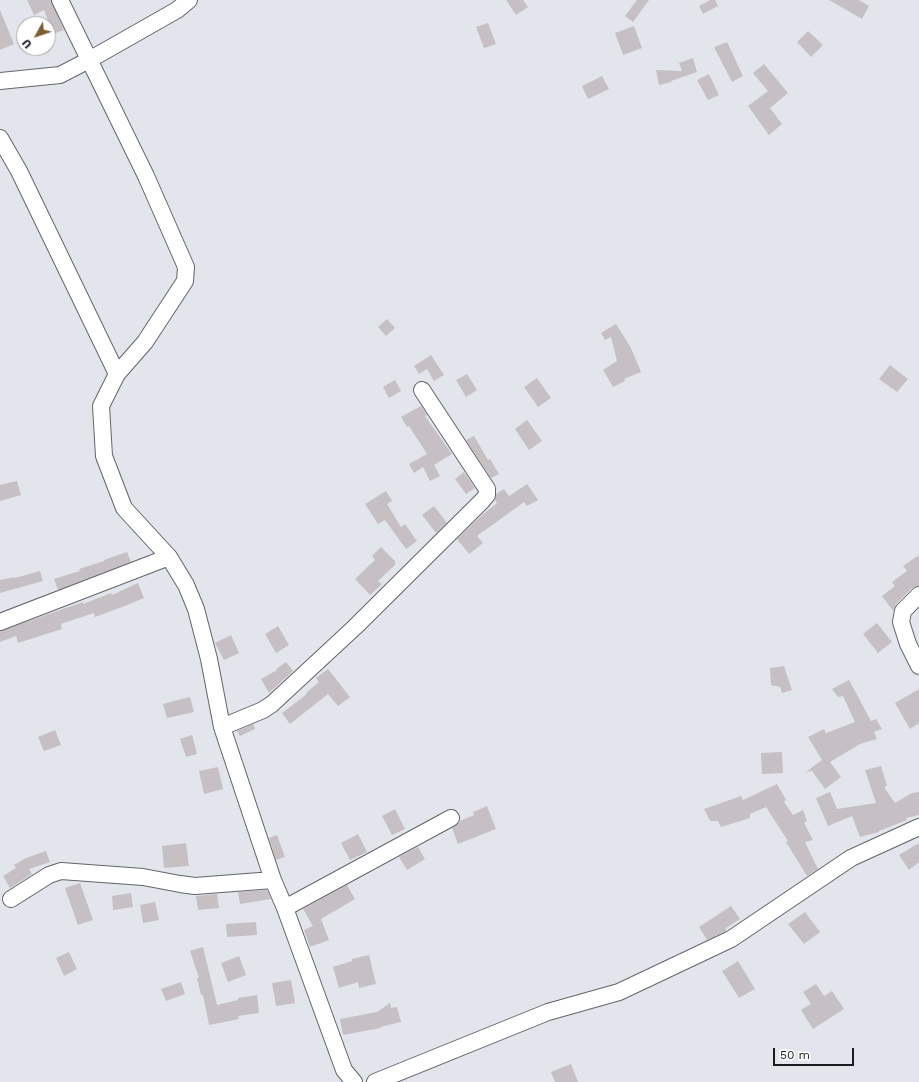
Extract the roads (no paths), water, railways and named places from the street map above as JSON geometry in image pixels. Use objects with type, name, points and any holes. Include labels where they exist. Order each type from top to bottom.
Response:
[{"type":"street","points":[[60,0],[146,176],[186,267],[185,281],[145,342],[117,374],[101,406],[104,456],[124,508],[170,557],[186,585],[196,609],[209,659],[222,727],[273,880],[285,908],[344,1070],[354,1082]]},
{"type":"street","points":[[0,81],[60,74],[89,60],[177,10],[189,0]]},
{"type":"street","points":[[0,138],[19,171],[117,374]]},
{"type":"street","points":[[222,727],[263,710],[272,704],[361,622],[487,495],[487,489],[422,390]]},
{"type":"street","points":[[0,622],[170,557]]},
{"type":"street","points":[[919,595],[903,611],[901,622],[908,644],[919,666]]},
{"type":"street","points":[[285,908],[451,818]]},
{"type":"street","points":[[375,1082],[548,1012],[619,992],[731,939],[852,858],[919,827]]},
{"type":"street","points":[[11,899],[49,875],[61,871],[143,877],[195,886],[273,880]]}]
